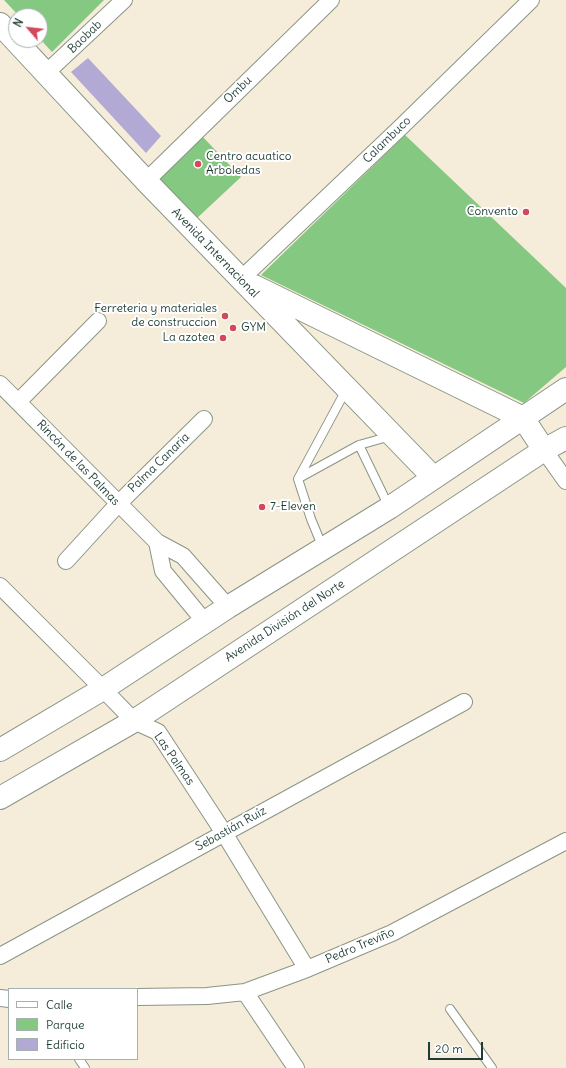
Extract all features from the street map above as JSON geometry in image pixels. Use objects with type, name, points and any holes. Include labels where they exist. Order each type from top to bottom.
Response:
[{"type":"main road","name":"Avenida Internacional","points":[[0,24],[146,181],[434,478]]},
{"type":"main road","points":[[241,279],[523,418],[544,450]]},
{"type":"main road","points":[[0,750],[104,689],[228,607],[389,508],[566,389]]},
{"type":"main road","name":"Avenida División del Norte","points":[[0,798],[134,721],[544,450],[566,438]]},
{"type":"street","name":"Baobab","points":[[46,73],[124,0]]},
{"type":"street","name":"Ombu","points":[[146,181],[331,0]]},
{"type":"street","name":"Calambuco","points":[[241,279],[531,0]]},
{"type":"street","points":[[18,402],[98,321]]},
{"type":"street","name":"Rincón de las Palmas","points":[[0,384],[157,542],[183,556],[228,607]]},
{"type":"street","name":"Palma Canaria","points":[[66,561],[118,504],[204,419]]},
{"type":"street","points":[[544,450],[566,481]]},
{"type":"street","points":[[157,542],[163,571],[205,622]]},
{"type":"street","name":"Las Palmas","points":[[0,586],[104,689],[134,721],[158,732],[224,833],[307,969]]},
{"type":"street","name":"Sebastián Ruíz","points":[[0,956],[464,702]]},
{"type":"street","name":"Pedro Treviño","points":[[138,997],[207,996],[245,992],[307,969],[392,933],[566,841]]},
{"type":"street","points":[[245,992],[296,1068]]},
{"type":"lane","points":[[323,549],[311,519],[298,479],[347,389]]},
{"type":"lane","points":[[298,479],[359,445],[392,436]]},
{"type":"lane","points":[[359,445],[389,508]]},
{"type":"lane","points":[[450,1009],[492,1068]]},
{"type":"green space","points":[[4,0],[104,0],[52,52],[48,48],[48,8],[12,8]]},
{"type":"green space","name":"Centro acuatico Arboledas","points":[[200,134],[241,177],[195,220],[154,177]]},
{"type":"green space","points":[[405,135],[566,288],[566,367],[524,403],[261,275]]},
{"type":"building","points":[[88,58],[161,136],[146,153],[71,72]]},
{"type":"place","name":"Centro acuatico Arboledas","points":[[198,164]]},
{"type":"place","name":"Convento","points":[[526,212]]},
{"type":"place","name":"Ferreteria y materiales de construccion","points":[[225,316]]},
{"type":"place","name":"GYM","points":[[233,328]]},
{"type":"place","name":"La azotea","points":[[223,338]]},
{"type":"place","name":"7-Eleven","points":[[262,507]]}]
